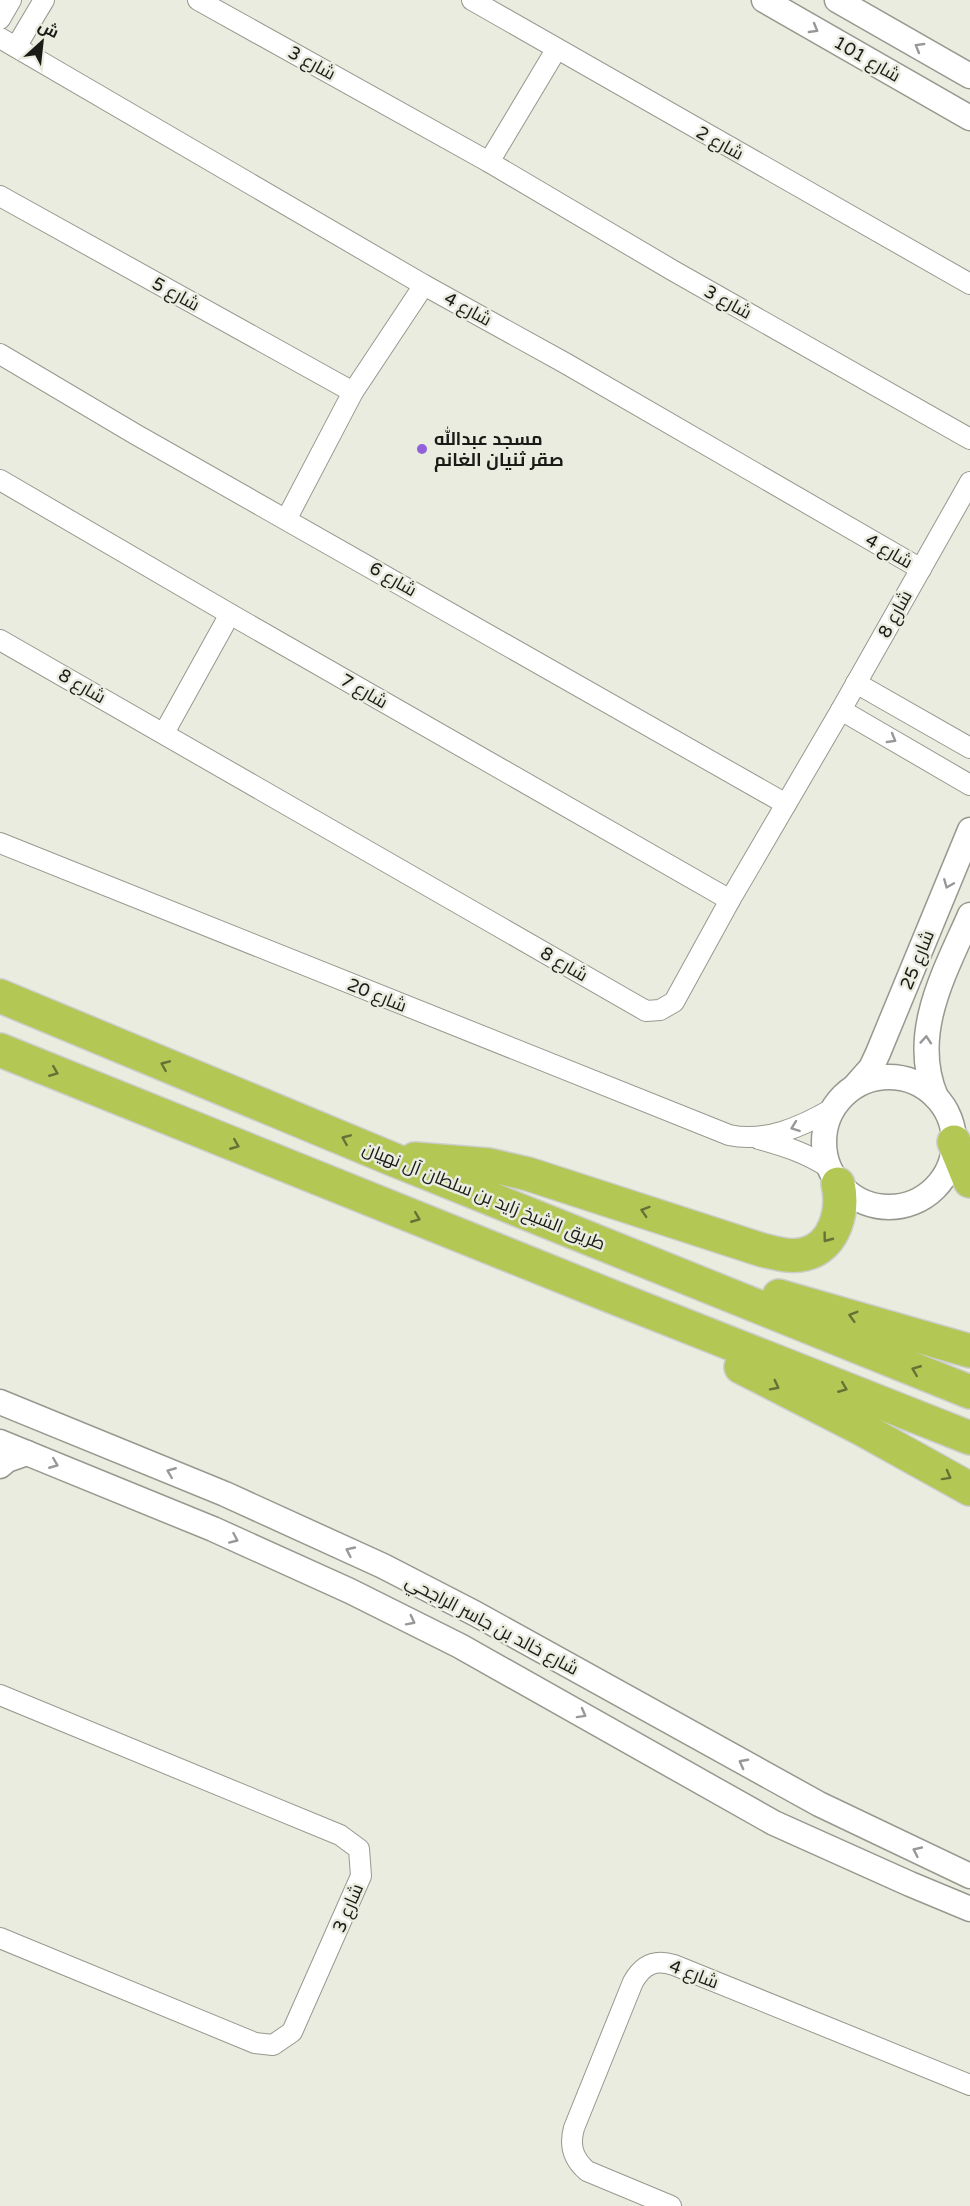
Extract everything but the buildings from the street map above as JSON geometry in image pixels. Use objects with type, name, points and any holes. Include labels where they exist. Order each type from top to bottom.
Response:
[{"type":"highway","name":"طريق الشيخ زايد بن سلطان آل نهيان","points":[[0,996],[392,1158],[970,1392]]},
{"type":"highway","points":[[0,1050],[970,1438]]},
{"type":"highway","points":[[954,1142],[970,1181]]},
{"type":"highway","points":[[392,1158],[462,1162],[510,1169],[582,1190],[762,1250],[790,1256],[813,1251],[820,1247],[831,1232],[841,1211],[842,1198],[834,1176]]},
{"type":"highway","points":[[630,1255],[851,1315],[970,1351]]},
{"type":"highway","points":[[613,1297],[769,1383],[862,1429],[970,1489]]},
{"type":"street","points":[[0,19],[11,0]]},
{"type":"street","name":"شارع 4","points":[[44,0],[8,42],[424,285],[574,368],[921,569]]},
{"type":"street","name":"شارع 3","points":[[198,0],[489,162],[672,270],[970,439]]},
{"type":"street","name":"شارع 2","points":[[472,0],[556,50],[970,284]]},
{"type":"street","name":"شارع 101","points":[[764,0],[970,118]]},
{"type":"street","name":"شارع 101","points":[[837,0],[970,76]]},
{"type":"street","points":[[489,162],[556,50]]},
{"type":"street","name":"شارع 5","points":[[0,196],[353,392]]},
{"type":"street","points":[[287,518],[353,392],[424,285]]},
{"type":"street","name":"شارع 6","points":[[0,354],[135,434],[287,518],[786,804]]},
{"type":"street","name":"شارع 7","points":[[0,480],[730,900]]},
{"type":"street","name":"شارع 8","points":[[0,640],[646,1011],[660,1010],[674,1002],[970,482]]},
{"type":"street","points":[[164,733],[230,614]]},
{"type":"street","points":[[856,683],[970,748]]},
{"type":"street","points":[[841,710],[970,785]]},
{"type":"street","name":"شارع 25","points":[[856,1085],[870,1068],[878,1053],[970,830]]},
{"type":"street","name":"شارع 20","points":[[0,843],[703,1126],[739,1137],[756,1138],[798,1150],[814,1158],[834,1176]]},
{"type":"street","name":"شارع 25","points":[[936,1097],[930,1085],[925,1058],[925,1038],[929,1017],[970,915]]},
{"type":"street","points":[[877,1078],[900,1078],[921,1085],[936,1097],[950,1120],[954,1142],[950,1164],[945,1175],[931,1192],[911,1203],[889,1207],[877,1206],[856,1199],[834,1176],[823,1142],[827,1119],[838,1100],[856,1085],[877,1078]]},
{"type":"street","name":"شارع 20","points":[[756,1138],[792,1129],[832,1109]]},
{"type":"street","name":"شارع خالد بن جاسر الراجحي","points":[[0,1402],[225,1494],[383,1566],[476,1614],[819,1804],[970,1876]]},
{"type":"street","name":"شارع خالد بن جاسر الراجحي","points":[[0,1442],[213,1529],[350,1591],[460,1646],[774,1823],[970,1909]]},
{"type":"street","points":[[0,1466],[7,1460],[27,1453]]},
{"type":"street","points":[[350,1591],[381,1592],[388,1576],[383,1566]]},
{"type":"street","points":[[460,1646],[459,1628],[465,1620],[476,1614]]},
{"type":"street","name":"شارع 3","points":[[0,1695],[340,1835],[359,1849],[361,1876],[292,2032],[273,2045],[255,2043],[0,1938]]},
{"type":"street","points":[[807,1838],[797,1821],[799,1813],[806,1807],[819,1804]]},
{"type":"street","name":"شارع 4","points":[[671,2206],[586,2171],[579,2165],[571,2147],[574,2128],[633,1982],[639,1971],[649,1964],[662,1961],[674,1965],[970,2085]]},
{"type":"place","name":"مسجد عبدالله صقر ثنيان الغانم","points":[[422,449]]}]
